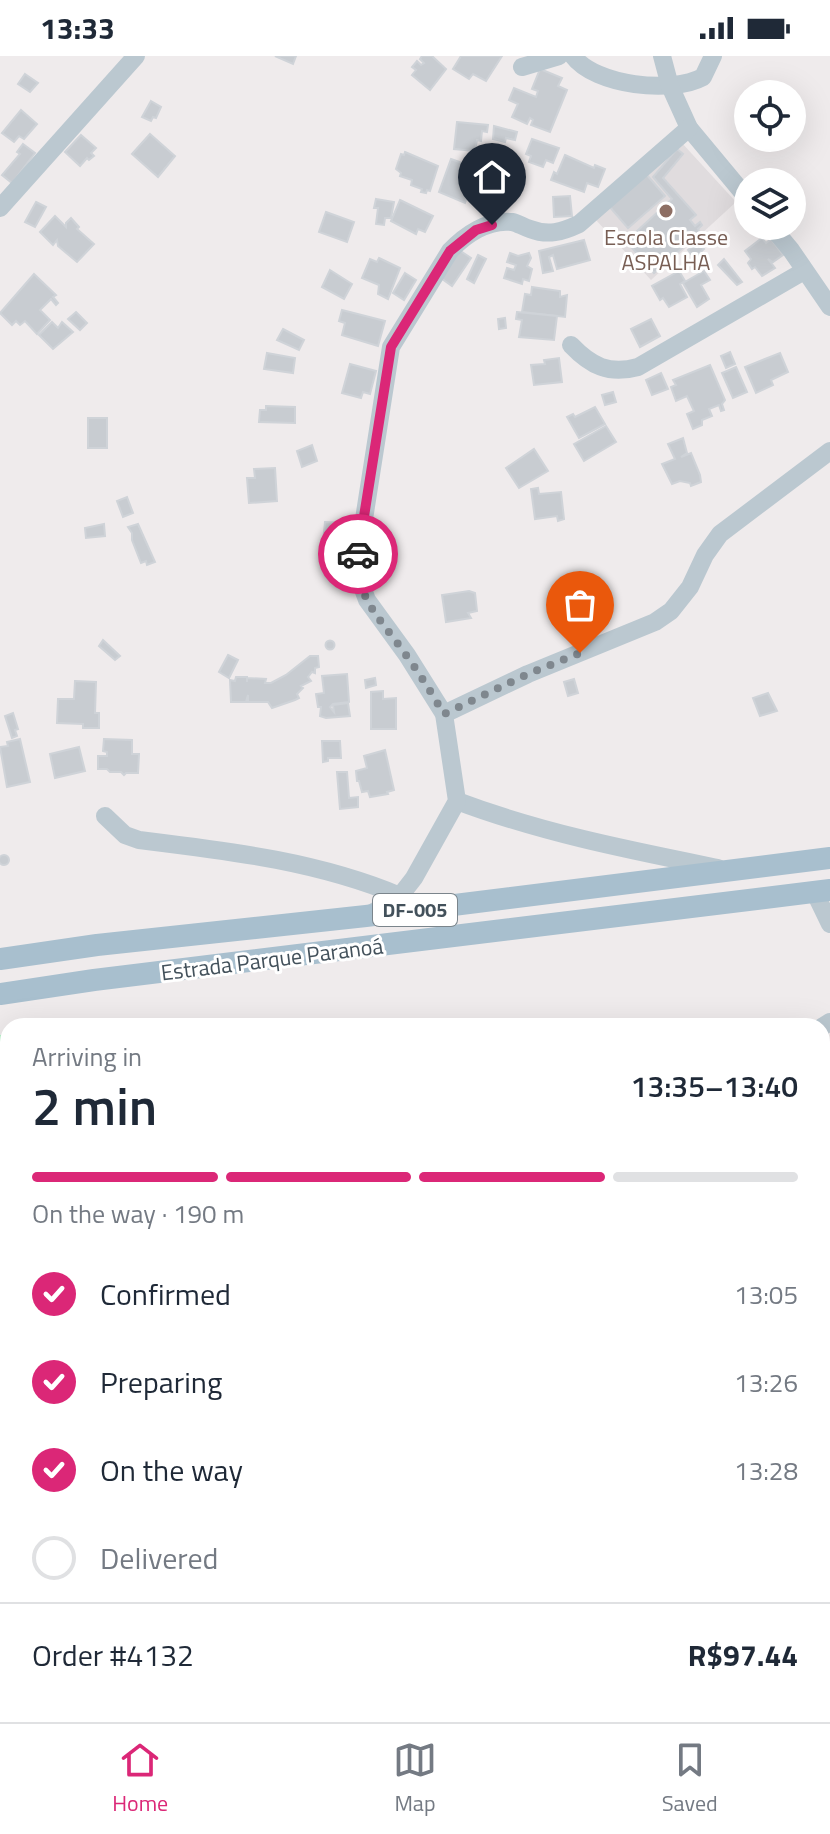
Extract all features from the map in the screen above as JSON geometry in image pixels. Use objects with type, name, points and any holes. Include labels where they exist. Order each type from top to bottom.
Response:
[{"type":"main road","name":"Estrada Parque Paranoá","points":[[0,959],[830,858]]},
{"type":"main road","name":"Estrada Parque Paranoá","points":[[0,994],[822,892]]},
{"type":"main road","points":[[94,980],[109,967],[111,960],[109,954],[97,945]]},
{"type":"street","points":[[0,208],[136,56]]},
{"type":"street","points":[[522,67],[559,56]]},
{"type":"street","points":[[573,56],[584,67],[616,80],[670,86],[703,77],[713,56]]},
{"type":"street","points":[[662,56],[670,86],[689,128],[734,182]]},
{"type":"street","points":[[366,916],[400,896],[426,859],[457,801],[444,714],[367,600],[356,570],[391,347],[450,251],[460,241],[476,230],[507,222],[538,232],[565,231],[579,224],[689,128]]},
{"type":"street","points":[[781,240],[830,307]]},
{"type":"street","points":[[571,345],[586,360],[603,369],[622,371],[638,367],[804,271]]},
{"type":"street","points":[[444,714],[528,674],[655,622],[671,611],[690,587],[705,555],[720,534],[830,451]]},
{"type":"street","points":[[457,801],[503,818],[565,835],[728,870]]},
{"type":"street","points":[[105,816],[125,835],[139,840],[242,853],[324,869],[400,896]]},
{"type":"street","points":[[822,892],[830,924]]},
{"type":"shaded area","name":"Escola Classe ASPALHA","points":[[681,142],[734,200],[734,204],[651,280],[596,220]]},
{"type":"building","points":[[275,56],[296,56],[293,64]]},
{"type":"building","points":[[422,56],[432,56],[446,69],[430,90],[412,75],[416,70],[412,67],[417,61],[421,65],[424,63],[420,59]]},
{"type":"building","points":[[461,56],[502,56],[486,81],[473,74],[469,79],[453,69]]},
{"type":"building","points":[[540,69],[562,78],[558,86],[567,90],[550,132],[531,125],[533,120],[530,118],[527,124],[512,117],[518,104],[509,100],[514,88],[536,97],[538,91],[532,89]]},
{"type":"building","points":[[25,74],[38,83],[30,92],[18,84]]},
{"type":"building","points":[[151,101],[161,107],[151,121],[142,117]]},
{"type":"building","points":[[21,110],[37,124],[24,139],[19,136],[14,142],[2,133]]},
{"type":"building","points":[[457,122],[488,125],[487,132],[482,131],[481,141],[477,140],[475,151],[454,149]]},
{"type":"building","points":[[494,126],[517,132],[515,140],[506,138],[505,142],[493,139]]},
{"type":"building","points":[[150,134],[175,156],[158,177],[132,154]]},
{"type":"building","points":[[81,135],[96,148],[91,153],[94,156],[89,160],[87,158],[80,166],[65,152]]},
{"type":"building","points":[[532,139],[559,148],[553,163],[546,160],[543,167],[529,162],[531,156],[526,154]]},
{"type":"building","points":[[23,144],[35,153],[12,183],[2,175],[20,154],[17,152]]},
{"type":"building","points":[[677,149],[683,154],[663,178],[696,215],[690,220],[695,226],[700,222],[702,225],[698,229],[700,232],[654,273],[626,241],[672,199],[653,177]]},
{"type":"building","points":[[405,152],[438,166],[430,191],[421,192],[422,189],[411,185],[412,180],[400,176],[396,169],[401,154]]},
{"type":"building","points":[[565,155],[594,168],[595,165],[605,169],[598,187],[587,183],[584,192],[551,180]]},
{"type":"building","points":[[451,159],[476,168],[475,160],[496,169],[492,179],[475,172],[465,203],[439,192]]},
{"type":"building","points":[[646,174],[665,196],[628,228],[609,206]]},
{"type":"building","points":[[570,196],[572,216],[554,217],[553,197]]},
{"type":"building","points":[[376,199],[394,202],[391,218],[385,218],[384,225],[376,224]]},
{"type":"building","points":[[400,200],[433,216],[425,232],[418,229],[416,234],[391,221]]},
{"type":"building","points":[[36,202],[46,207],[35,227],[25,222]]},
{"type":"building","points":[[326,212],[354,222],[347,242],[319,232]]},
{"type":"building","points":[[55,216],[66,227],[71,218],[79,227],[77,229],[94,244],[77,262],[58,246],[57,240],[53,245],[40,232]]},
{"type":"building","points":[[584,240],[590,260],[557,269],[553,255],[549,257],[553,271],[543,273],[539,251]]},
{"type":"building","points":[[759,240],[766,243],[772,240],[783,255],[773,262],[768,259],[775,268],[762,276],[755,267],[752,269],[748,263],[751,259],[745,251]]},
{"type":"building","points":[[698,242],[704,249],[694,258],[688,250]]},
{"type":"building","points":[[456,248],[471,258],[452,286],[438,276]]},
{"type":"building","points":[[510,253],[518,256],[529,253],[531,258],[527,266],[532,269],[529,281],[523,279],[522,284],[504,278],[507,268],[514,270],[516,265],[507,262]]},
{"type":"building","points":[[478,255],[486,259],[474,283],[467,279]]},
{"type":"building","points":[[379,258],[400,268],[388,299],[378,294],[379,285],[362,278],[370,259],[377,262]]},
{"type":"building","points":[[724,259],[742,282],[737,285],[718,265]]},
{"type":"building","points":[[330,270],[352,284],[344,299],[322,287]]},
{"type":"building","points":[[679,271],[685,281],[680,284],[687,297],[669,307],[663,298],[660,300],[652,286]]},
{"type":"building","points":[[704,271],[710,280],[701,285],[709,299],[697,307],[683,283]]},
{"type":"building","points":[[405,273],[416,280],[404,300],[393,293]]},
{"type":"building","points":[[34,274],[56,295],[53,297],[58,303],[56,305],[51,299],[40,310],[50,320],[37,334],[25,321],[20,325],[16,321],[12,325],[0,313]]},
{"type":"building","points":[[532,287],[560,291],[560,297],[567,295],[565,317],[522,312],[525,294],[531,295]]},
{"type":"building","points":[[342,310],[385,321],[378,346],[342,335],[345,323],[339,321]]},
{"type":"building","points":[[76,312],[87,323],[80,330],[68,319]]},
{"type":"building","points":[[517,312],[557,316],[554,340],[519,337],[522,320],[516,319]]},
{"type":"building","points":[[505,318],[506,328],[499,329],[498,319]]},
{"type":"building","points":[[651,319],[660,336],[640,347],[631,329]]},
{"type":"building","points":[[52,322],[58,328],[62,322],[73,332],[53,349],[39,335]]},
{"type":"building","points":[[283,329],[304,340],[299,350],[277,340]]},
{"type":"building","points":[[730,352],[735,364],[726,368],[721,356]]},
{"type":"building","points":[[267,353],[295,358],[293,373],[264,369]]},
{"type":"building","points":[[780,353],[788,372],[771,380],[773,385],[756,393],[745,367]]},
{"type":"building","points":[[559,358],[562,382],[534,385],[531,365],[545,364],[544,360]]},
{"type":"building","points":[[350,364],[376,371],[370,394],[363,392],[361,398],[342,393]]},
{"type":"building","points":[[710,365],[725,400],[722,404],[724,410],[721,411],[719,405],[709,409],[712,416],[693,429],[687,414],[694,411],[687,396],[676,401],[671,387],[676,385],[673,380]]},
{"type":"building","points":[[736,367],[747,392],[733,398],[722,373]]},
{"type":"building","points":[[661,373],[668,389],[652,395],[646,380]]},
{"type":"building","points":[[613,392],[616,402],[605,405],[602,395]]},
{"type":"building","points":[[266,406],[295,407],[295,423],[259,422],[260,410],[266,410]]},
{"type":"building","points":[[595,407],[605,424],[579,438],[567,417],[573,414],[575,417]]},
{"type":"building","points":[[88,418],[107,418],[107,448],[88,448]]},
{"type":"building","points":[[606,426],[616,442],[584,461],[574,444]]},
{"type":"building","points":[[683,438],[687,453],[681,457],[691,453],[700,475],[701,482],[691,486],[680,481],[672,484],[662,464],[675,459],[668,444]]},
{"type":"building","points":[[312,445],[317,461],[302,467],[297,451]]},
{"type":"building","points":[[534,449],[548,471],[519,488],[506,468]]},
{"type":"building","points":[[275,468],[277,501],[249,503],[247,478],[255,478],[254,469]]},
{"type":"building","points":[[538,488],[539,494],[561,492],[564,519],[558,521],[557,516],[535,519],[531,489]]},
{"type":"building","points":[[127,497],[133,513],[123,517],[117,501]]},
{"type":"building","points":[[325,522],[345,523],[343,544],[323,542]]},
{"type":"building","points":[[104,524],[105,536],[86,538],[85,528]]},
{"type":"building","points":[[138,524],[155,562],[147,565],[146,561],[141,563],[128,527]]},
{"type":"building","points":[[475,593],[477,611],[468,613],[471,618],[446,622],[442,595]]},
{"type":"building","points":[[103,640],[120,656],[115,660],[99,646]]},
{"type":"building","points":[[330,640],[335,645],[330,650],[325,645]]},
{"type":"building","points":[[228,655],[238,660],[229,678],[219,672]]},
{"type":"building","points":[[310,656],[318,656],[319,667],[308,677],[311,681],[301,686],[303,688],[297,694],[299,698],[272,708],[268,702],[248,702],[248,695],[246,702],[231,702],[230,680],[266,679],[265,683],[271,683]]},
{"type":"building","points":[[347,674],[349,702],[333,704],[330,707],[334,712],[333,705],[348,703],[350,716],[320,716],[321,707],[318,707],[316,694],[324,693],[322,676]]},
{"type":"building","points":[[375,678],[376,685],[366,688],[365,680]]},
{"type":"building","points":[[574,679],[578,693],[568,696],[564,682]]},
{"type":"building","points":[[75,681],[96,682],[95,713],[99,713],[99,728],[57,723],[58,699],[74,699]]},
{"type":"building","points":[[383,691],[383,699],[396,698],[396,729],[371,729],[371,692]]},
{"type":"building","points":[[768,693],[777,711],[760,716],[753,698]]},
{"type":"building","points":[[13,713],[18,729],[15,730],[17,736],[12,738],[5,716]]},
{"type":"building","points":[[20,739],[30,782],[7,787],[0,747]]},
{"type":"building","points":[[104,739],[132,740],[132,754],[139,754],[138,773],[124,775],[98,769],[98,756],[107,756],[107,752],[103,751]]},
{"type":"building","points":[[322,741],[340,741],[341,758],[328,758],[323,762]]},
{"type":"building","points":[[79,747],[85,771],[55,778],[50,754]]},
{"type":"building","points":[[385,750],[394,790],[370,797],[368,791],[362,792],[356,771],[367,768],[364,756]]},
{"type":"building","points":[[337,772],[347,772],[349,798],[358,797],[358,807],[340,809]]},
{"type":"building","points":[[4,855],[9,860],[4,865],[-1,860]]},
{"type":"way so far","points":[[358,554],[356,570],[367,600],[444,714],[580,653]]},
{"type":"place","name":"Escola Classe ASPALHA","points":[[666,211]]},
{"type":"route","points":[[358,554],[391,347],[450,251],[476,230],[492,225]]}]
